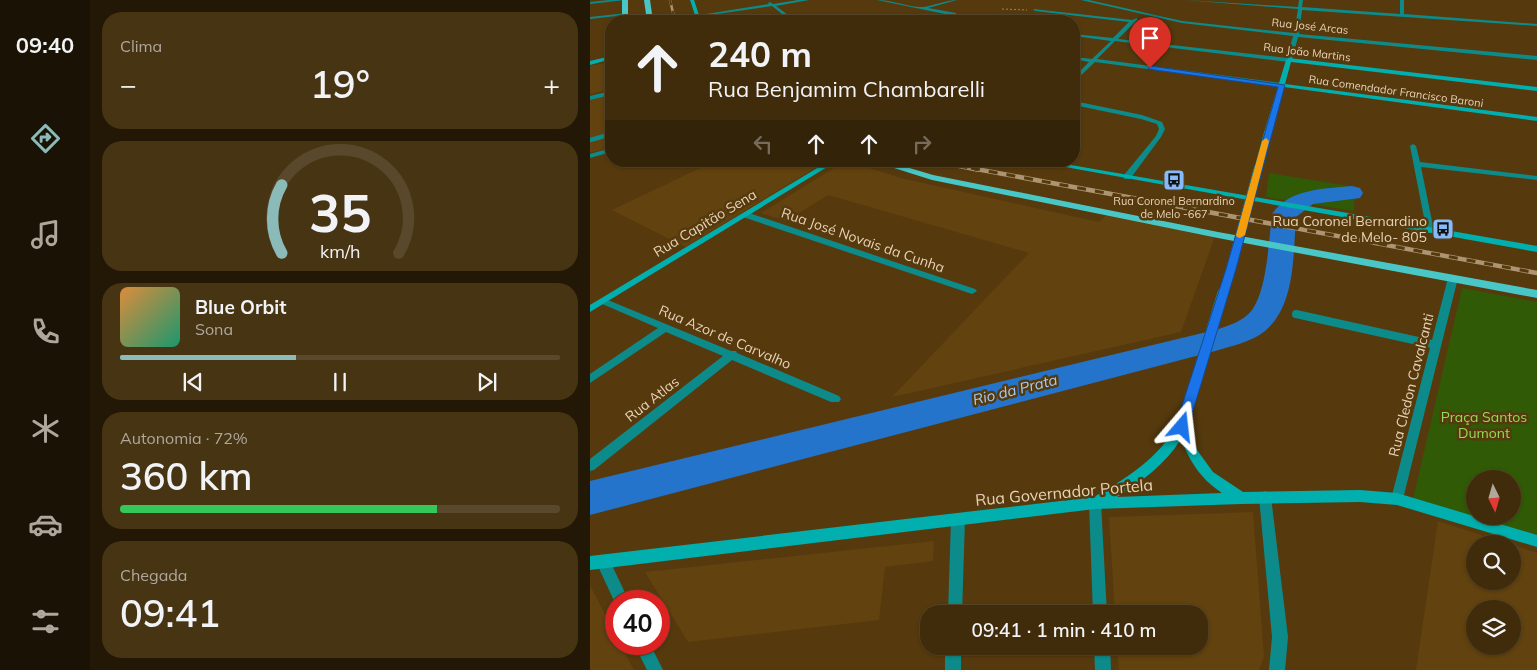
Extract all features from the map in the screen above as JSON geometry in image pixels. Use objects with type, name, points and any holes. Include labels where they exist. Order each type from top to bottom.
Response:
[{"type":"main road","points":[[624,0],[625,14]]},
{"type":"main road","points":[[647,0],[649,15]]},
{"type":"main road","points":[[897,167],[996,191],[1260,243],[1537,294]]},
{"type":"street","points":[[590,3],[624,0]]},
{"type":"street","points":[[692,0],[696,15]]},
{"type":"street","points":[[768,0],[786,15]]},
{"type":"street","points":[[703,15],[807,0]]},
{"type":"street","points":[[879,0],[954,14],[951,15]]},
{"type":"street","points":[[924,8],[955,0]]},
{"type":"street","name":"Rua José Arcas","points":[[1083,0],[1142,15],[1182,22],[1537,58]]},
{"type":"street","points":[[1105,5],[1118,0]]},
{"type":"street","points":[[1186,0],[1537,24]]},
{"type":"street","points":[[1100,605],[1095,503],[1145,472],[1166,450],[1182,427],[1231,269],[1296,35],[1301,0]]},
{"type":"street","points":[[1402,0],[1402,16]]},
{"type":"street","points":[[1035,10],[1079,15]]},
{"type":"street","points":[[616,15],[625,14]]},
{"type":"street","points":[[1080,15],[1132,21]]},
{"type":"street","points":[[1080,74],[1132,21],[1142,15]]},
{"type":"street","points":[[590,18],[605,16]]},
{"type":"street","name":"Rua João Martins","points":[[1080,35],[1537,90]]},
{"type":"street","name":"Rua Comendador Francisco Baroni","points":[[1080,59],[1537,119]]},
{"type":"street","points":[[590,63],[605,60]]},
{"type":"street","points":[[590,98],[605,94]]},
{"type":"street","points":[[1080,105],[1142,117],[1160,123],[1162,129],[1158,136],[1127,177]]},
{"type":"street","points":[[1413,146],[1430,231]]},
{"type":"street","points":[[590,156],[605,152]]},
{"type":"street","points":[[1417,164],[1537,178]]},
{"type":"street","name":"Rua Capitão Sena","points":[[590,309],[824,167]]},
{"type":"street","points":[[1070,167],[1537,249]]},
{"type":"street","name":"Rua José Novais da Cunha","points":[[746,215],[972,291]]},
{"type":"street","name":"Rua Cledon Cavalcanti","points":[[1397,499],[1453,278]]},
{"type":"street","name":"Rua Azor de Carvalho","points":[[603,301],[835,399]]},
{"type":"street","points":[[590,378],[666,327]]},
{"type":"street","name":"Rua Atlas","points":[[590,466],[732,354]]},
{"type":"street","points":[[1182,427],[1195,459],[1202,470],[1222,488],[1241,498]]},
{"type":"street","name":"Rua Governador Portela","points":[[596,563],[1095,503],[1265,497],[1360,496],[1397,499],[1537,541]]},
{"type":"street","points":[[1265,497],[1280,637],[1277,670]]},
{"type":"street","points":[[955,605],[958,519]]},
{"type":"street","points":[[596,563],[614,590]]},
{"type":"street","points":[[648,655],[655,670]]},
{"type":"street","points":[[953,670],[954,655]]},
{"type":"street","points":[[1102,655],[1103,670]]},
{"type":"lane","points":[[590,140],[605,137]]},
{"type":"lane","points":[[1296,314],[1436,345]]},
{"type":"path","points":[[1002,9],[1035,10]]},
{"type":"shaded area","points":[[605,63],[605,90],[590,94],[590,66]]},
{"type":"shaded area","points":[[605,96],[605,149],[590,153],[590,100]]},
{"type":"shaded area","points":[[702,167],[817,167],[685,247],[612,210]]},
{"type":"shaded area","points":[[836,167],[866,167],[901,178],[1099,222],[1106,215],[1215,236],[1181,332],[892,397],[1029,253],[828,195],[786,221],[761,213]]},
{"type":"shaded area","points":[[1253,512],[1264,657],[1259,670],[1119,670],[1118,655],[1208,655],[1208,605],[1114,605],[1109,517]]},
{"type":"shaded area","points":[[1438,521],[1481,535],[1466,535],[1466,590],[1521,590],[1521,548],[1537,553],[1537,670],[1416,670]]},
{"type":"shaded area","points":[[934,541],[933,561],[885,567],[879,620],[688,642],[670,613],[670,590],[656,590],[645,572]]},
{"type":"shaded area","points":[[590,585],[605,614],[605,655],[626,655],[634,670],[590,670]]},
{"type":"green space","points":[[1269,173],[1355,187],[1354,211],[1266,197]]},
{"type":"green space","name":"Praça Santos Dumont","points":[[1462,288],[1537,302],[1537,535],[1503,525],[1521,525],[1521,470],[1466,470],[1466,514],[1413,499]]},
{"type":"waterway","name":"Rio da Prata","points":[[590,498],[1215,340],[1245,330],[1263,317],[1269,305],[1280,258],[1284,214],[1307,198],[1352,193]]},
{"type":"railway","points":[[670,0],[674,15]]},
{"type":"railway","points":[[963,167],[978,170]]},
{"type":"railway","points":[[971,168],[1537,273]]},
{"type":"slow traffic","points":[[1240,235],[1266,141]]},
{"type":"place","name":"Rua Coronel Bernardino de Melo -667","points":[[1174,180]]},
{"type":"place","name":"Rua Coronel Bernardino de Melo- 805","points":[[1443,229]]},
{"type":"route","points":[[1150,68],[1282,85],[1231,269],[1182,427]]}]
